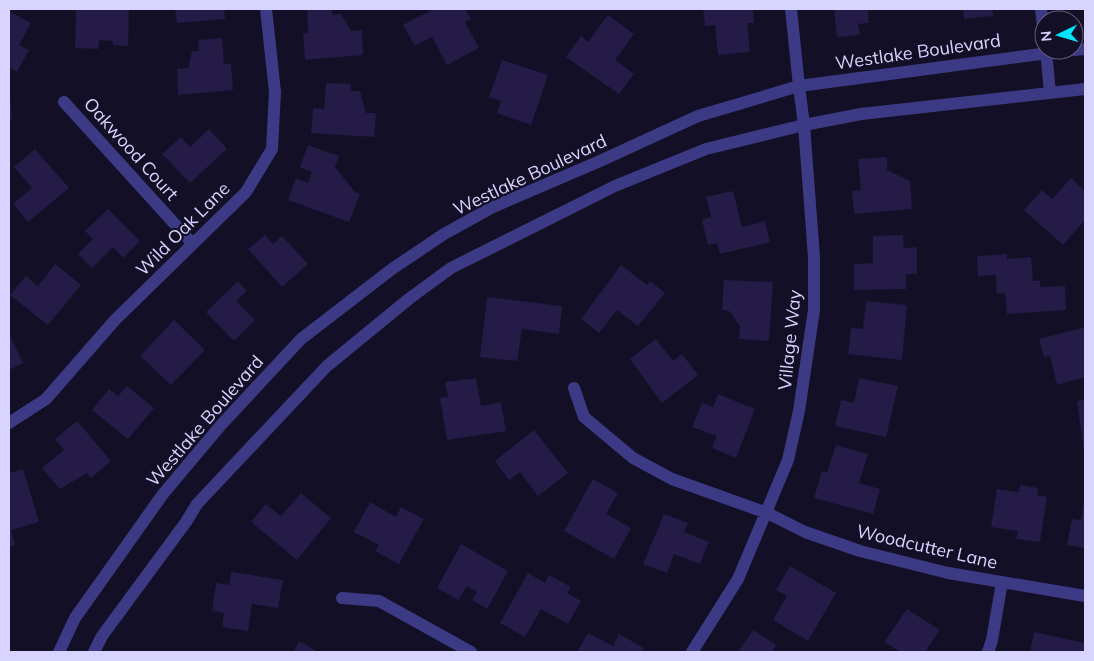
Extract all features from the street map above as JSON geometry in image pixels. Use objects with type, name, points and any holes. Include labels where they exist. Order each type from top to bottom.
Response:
[{"type":"street","name":"Wild Oak Lane","points":[[9,423],[46,399],[115,320],[246,192],[272,149],[275,92],[266,9]]},
{"type":"street","name":"Village Way","points":[[692,652],[738,579],[788,460],[797,421],[814,310],[814,257],[804,125],[798,86],[791,9]]},
{"type":"street","name":"Westlake Boulevard","points":[[59,652],[75,618],[163,494],[222,425],[301,339],[392,270],[444,234],[493,207],[698,116],[798,86],[1034,53]]},
{"type":"street","points":[[1047,60],[1050,93]]},
{"type":"street","points":[[94,652],[102,636],[186,522],[197,504],[327,366],[451,268],[615,186],[706,149],[804,125],[860,114],[1085,89]]},
{"type":"street","name":"Oakwood Court","points":[[64,102],[192,243]]},
{"type":"street","name":"Woodcutter Lane","points":[[574,388],[584,417],[633,458],[672,479],[767,512],[804,532],[860,551],[948,573],[1085,596]]},
{"type":"street","points":[[988,652],[992,640],[1002,582]]},
{"type":"street","points":[[342,598],[379,601],[471,652]]},
{"type":"building","points":[[76,9],[129,9],[128,46],[113,45],[113,41],[99,40],[98,49],[75,48]]},
{"type":"building","points":[[175,9],[224,9],[225,19],[177,23]]},
{"type":"building","points":[[307,9],[332,9],[332,15],[341,14],[351,31],[362,30],[363,55],[305,60],[303,34],[308,33]]},
{"type":"building","points":[[434,9],[465,9],[471,19],[465,22],[479,48],[447,65],[432,37],[415,46],[403,25]]},
{"type":"building","points":[[703,9],[753,9],[754,23],[747,23],[750,52],[718,55],[715,25],[705,26]]},
{"type":"building","points":[[834,9],[868,9],[869,23],[858,24],[860,35],[837,37]]},
{"type":"building","points":[[963,9],[992,9],[993,16],[964,19]]},
{"type":"building","points":[[9,11],[31,23],[19,45],[29,50],[17,72],[9,67]]},
{"type":"building","points":[[608,15],[634,34],[615,60],[634,74],[619,94],[566,57],[581,36],[588,42]]},
{"type":"building","points":[[222,38],[224,64],[231,64],[233,90],[178,95],[177,69],[188,68],[192,51],[199,51],[198,40]]},
{"type":"building","points":[[502,60],[548,75],[531,125],[497,113],[501,101],[489,97]]},
{"type":"building","points":[[326,83],[351,84],[350,91],[360,91],[366,113],[376,113],[374,137],[311,133],[313,108],[324,109]]},
{"type":"building","points":[[9,97],[12,119],[9,120]]},
{"type":"building","points":[[209,129],[227,149],[190,183],[162,154],[181,137],[190,147]]},
{"type":"building","points":[[308,145],[339,156],[335,167],[355,192],[360,194],[349,222],[288,200],[296,178],[308,183],[312,172],[300,167]]},
{"type":"building","points":[[35,149],[69,188],[28,222],[13,204],[32,188],[14,167]]},
{"type":"building","points":[[887,157],[887,170],[910,181],[912,209],[854,214],[852,191],[861,190],[858,159]]},
{"type":"building","points":[[1071,178],[1085,191],[1085,220],[1063,245],[1024,210],[1042,190],[1052,199]]},
{"type":"building","points":[[733,191],[742,227],[765,221],[770,242],[720,254],[717,243],[708,245],[702,220],[711,217],[706,197]]},
{"type":"building","points":[[108,209],[140,241],[123,258],[113,247],[92,268],[78,254],[93,239],[85,231]]},
{"type":"building","points":[[265,235],[273,244],[282,236],[308,264],[282,287],[248,249]]},
{"type":"building","points":[[903,235],[904,248],[917,247],[917,274],[906,274],[906,289],[854,290],[854,264],[873,263],[873,236]]},
{"type":"building","points":[[1007,254],[1007,259],[1031,257],[1033,281],[1040,281],[1040,287],[1065,286],[1066,310],[1007,314],[1005,293],[997,294],[996,275],[978,276],[977,256]]},
{"type":"building","points":[[55,264],[81,285],[48,325],[10,295],[26,276],[38,286]]},
{"type":"building","points":[[621,265],[647,285],[650,281],[665,293],[638,326],[617,310],[599,333],[581,319]]},
{"type":"building","points":[[724,280],[773,282],[769,341],[739,339],[740,326],[729,311],[722,310]]},
{"type":"building","points":[[238,281],[247,291],[236,301],[255,320],[234,341],[206,312]]},
{"type":"building","points":[[487,297],[562,306],[559,334],[522,329],[517,361],[480,357]]},
{"type":"building","points":[[866,301],[907,305],[902,360],[848,354],[851,328],[863,329]]},
{"type":"building","points":[[174,320],[205,350],[171,385],[140,356]]},
{"type":"building","points":[[1085,327],[1085,377],[1057,385],[1050,356],[1044,357],[1039,339]]},
{"type":"building","points":[[9,334],[23,363],[9,370]]},
{"type":"building","points":[[656,339],[673,361],[682,354],[698,375],[662,403],[630,359]]},
{"type":"building","points":[[476,378],[481,406],[501,402],[506,431],[447,440],[440,398],[448,397],[445,382]]},
{"type":"building","points":[[859,378],[898,386],[886,437],[835,426],[841,400],[854,403]]},
{"type":"building","points":[[127,386],[154,408],[128,439],[92,410],[109,389],[118,396]]},
{"type":"building","points":[[718,394],[755,409],[736,458],[712,448],[717,436],[692,427],[702,403],[713,407]]},
{"type":"building","points":[[1085,400],[1085,453],[1084,453],[1077,401]]},
{"type":"building","points":[[77,421],[111,461],[91,478],[87,473],[60,489],[42,468],[64,450],[55,439]]},
{"type":"building","points":[[534,430],[568,473],[538,496],[520,472],[509,480],[495,461]]},
{"type":"building","points":[[836,445],[868,454],[859,483],[880,489],[873,514],[814,498],[822,471],[827,473]]},
{"type":"building","points":[[23,469],[39,522],[11,530],[15,545],[9,547],[9,473]]},
{"type":"building","points":[[593,479],[618,493],[606,514],[631,528],[614,559],[564,531]]},
{"type":"building","points":[[1020,485],[1038,488],[1037,495],[1047,497],[1040,542],[1016,539],[1018,531],[991,527],[997,489],[1019,492]]},
{"type":"building","points":[[301,493],[331,518],[297,560],[251,522],[266,504],[281,516]]},
{"type":"building","points":[[370,502],[396,517],[401,507],[424,519],[399,564],[375,551],[379,545],[354,532]]},
{"type":"building","points":[[1084,502],[1085,548],[1067,545],[1072,519],[1081,520]]},
{"type":"building","points":[[664,514],[688,523],[684,532],[709,542],[700,564],[674,554],[667,573],[643,564]]},
{"type":"building","points":[[461,544],[508,571],[487,609],[472,600],[477,592],[467,586],[458,600],[437,588]]},
{"type":"building","points":[[790,566],[836,593],[808,641],[773,620],[787,596],[776,590]]},
{"type":"building","points":[[231,572],[283,580],[278,608],[252,604],[248,631],[222,627],[224,613],[212,611],[216,583],[229,585]]},
{"type":"building","points":[[528,573],[545,583],[549,575],[571,587],[567,593],[581,601],[568,624],[541,609],[525,637],[500,623]]},
{"type":"building","points":[[907,609],[940,630],[925,652],[901,652],[884,642]]},
{"type":"building","points":[[753,630],[776,645],[772,652],[738,652]]},
{"type":"building","points":[[1034,632],[1085,643],[1085,652],[1030,652]]},
{"type":"building","points":[[588,633],[613,646],[619,634],[644,648],[642,652],[577,652]]},
{"type":"building","points":[[299,641],[318,652],[293,652]]}]
